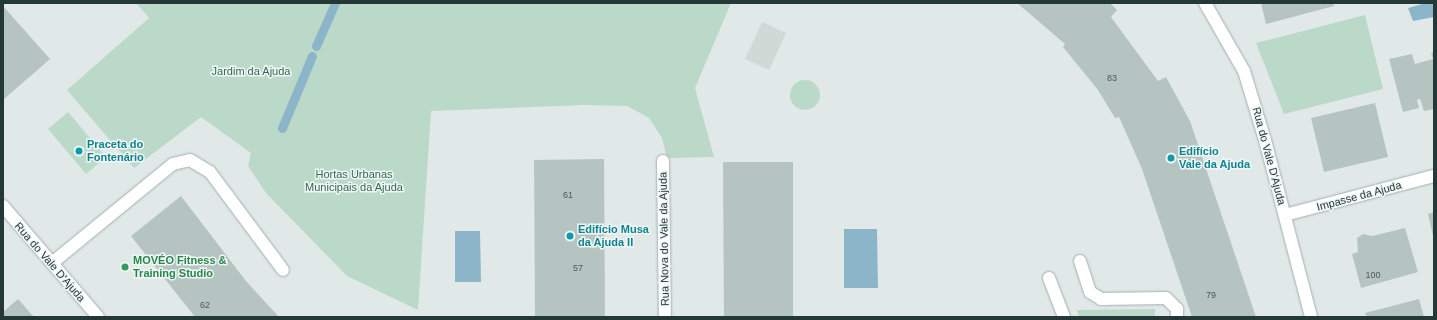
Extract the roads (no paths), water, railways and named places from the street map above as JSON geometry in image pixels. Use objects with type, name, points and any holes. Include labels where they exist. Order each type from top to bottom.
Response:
[{"type":"street","name":"Rua do Vale D'Ajuda","points":[[1206,3],[1244,71],[1285,215],[1311,317]]},
{"type":"street","points":[[52,263],[173,164],[190,160],[210,172],[283,270]]},
{"type":"street","name":"Rua Nova do Vale da Ajuda","points":[[663,161],[665,317]]},
{"type":"street","name":"Impasse da Ajuda","points":[[1285,215],[1434,176]]},
{"type":"street","name":"Rua do Vale D'Ajuda","points":[[3,206],[98,317]]},
{"type":"street","points":[[1080,261],[1090,292],[1101,299],[1166,298],[1177,309],[1177,317]]},
{"type":"street","points":[[1049,278],[1064,317]]},
{"type":"water","points":[[1426,3],[1434,3],[1434,17],[1413,21],[1408,8]]},
{"type":"water","points":[[844,229],[877,229],[878,288],[844,288]]},
{"type":"water","points":[[455,231],[480,231],[481,282],[455,282]]},
{"type":"waterway","points":[[316,46],[335,3]]},
{"type":"waterway","points":[[282,128],[312,56]]},
{"type":"place","name":"Praceta do Fontenário","points":[[79,151]]},
{"type":"place","name":"Edifício Vale da Ajuda","points":[[1171,158]]},
{"type":"place","name":"Edifício Musa da Ajuda II","points":[[570,236]]},
{"type":"place","name":"MOVÉO Fitness & Training Studio","points":[[125,267]]},
{"type":"park label","name":"Jardim da Ajuda","points":[[251,71]]},
{"type":"park label","name":"Hortas Urbanas Municipais da Ajuda","points":[[354,181]]}]
